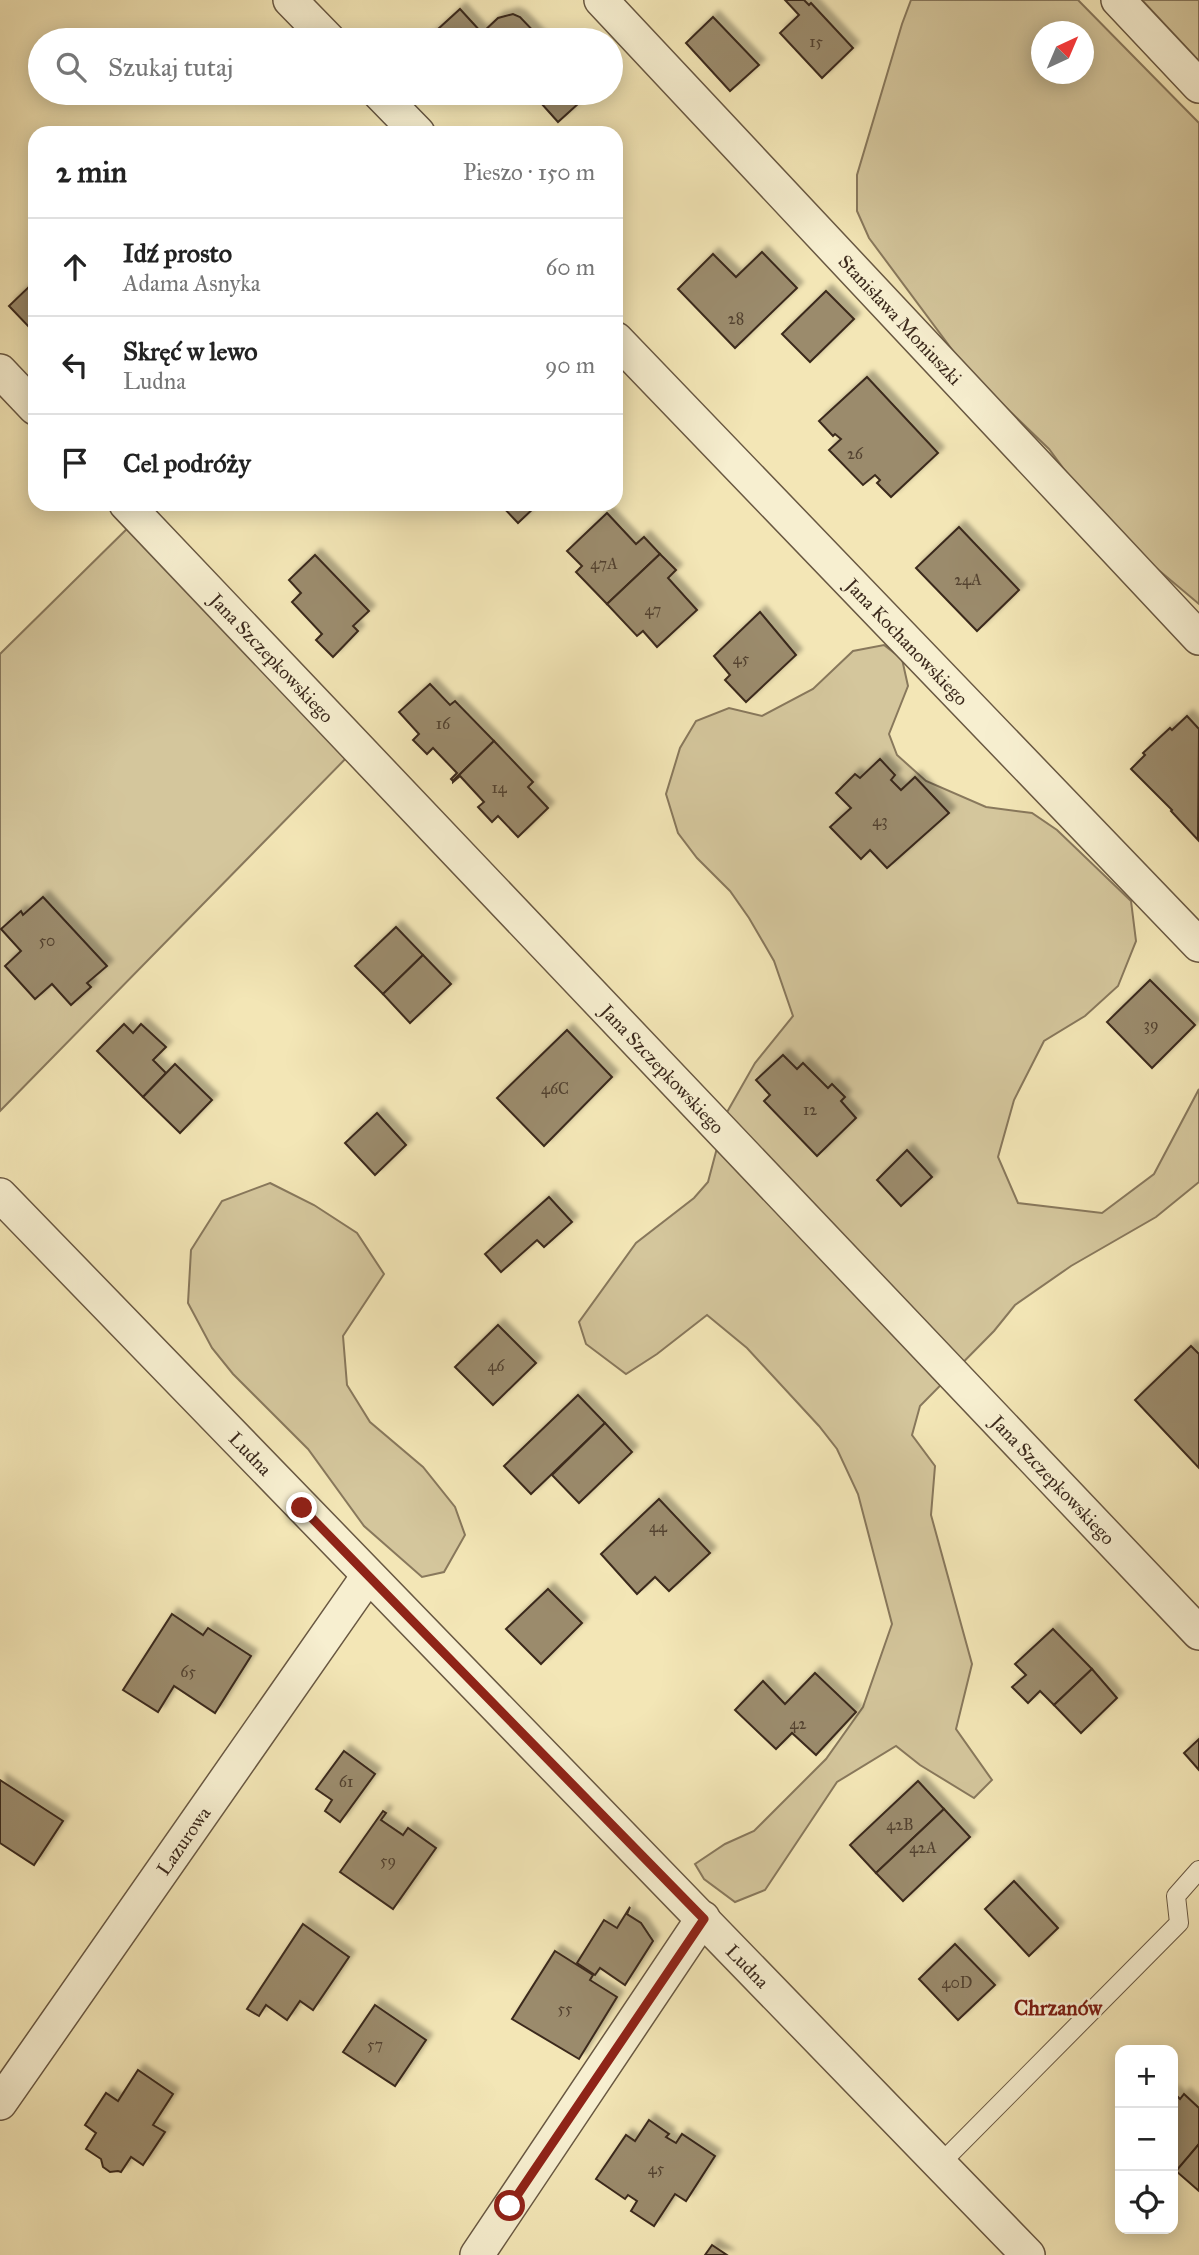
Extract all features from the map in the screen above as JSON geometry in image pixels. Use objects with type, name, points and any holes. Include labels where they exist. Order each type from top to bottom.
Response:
[{"type":"street","points":[[290,0],[317,28]]},
{"type":"street","name":"Stanisława Moniuszki","points":[[600,0],[1199,638]]},
{"type":"street","points":[[1118,0],[1199,86]]},
{"type":"street","points":[[391,105],[411,126]]},
{"type":"street","name":"Jana Kochanowskiego","points":[[623,346],[1199,944]]},
{"type":"street","points":[[0,372],[28,401]]},
{"type":"street","name":"Jana Szczepkowskiego","points":[[133,511],[1192,1613]]},
{"type":"street","name":"Ludna","points":[[0,1195],[704,1919],[1023,2253]]},
{"type":"street","name":"Lazurowa","points":[[0,2104],[368,1576]]},
{"type":"street","points":[[477,2255],[704,1919]]},
{"type":"lane","points":[[940,2164],[1179,1923],[1176,1896],[1199,1870]]},
{"type":"shaded area","points":[[911,0],[1078,0],[1199,123],[1199,604],[1105,525],[1049,449],[968,371],[869,238],[857,211],[857,175]]},
{"type":"shaded area","points":[[1142,0],[1199,0],[1199,61]]},
{"type":"shaded area","points":[[139,517],[357,747],[0,1111],[0,654]]},
{"type":"shaded area","points":[[884,645],[902,659],[908,686],[889,734],[897,755],[926,781],[986,807],[1032,813],[1057,830],[1131,901],[1136,941],[1118,986],[1085,1016],[1044,1041],[1014,1100],[998,1157],[1018,1203],[1102,1213],[1154,1174],[1199,1089],[1199,1182],[1156,1217],[1071,1266],[1015,1305],[994,1331],[920,1406],[912,1435],[935,1466],[931,1515],[972,1664],[956,1729],[992,1780],[974,1798],[920,1765],[896,1746],[837,1782],[765,1890],[735,1902],[704,1879],[695,1864],[725,1844],[754,1831],[826,1759],[863,1707],[892,1624],[858,1494],[837,1449],[819,1426],[747,1348],[707,1315],[626,1374],[586,1344],[579,1322],[636,1243],[694,1198],[708,1182],[726,1114],[755,1063],[793,1016],[774,961],[749,918],[730,891],[697,858],[678,833],[666,794],[680,748],[696,721],[729,708],[762,716],[813,689],[853,651]]},
{"type":"shaded area","points":[[270,1183],[314,1205],[357,1233],[384,1274],[343,1336],[347,1385],[370,1422],[423,1467],[455,1507],[465,1535],[444,1572],[422,1577],[364,1526],[308,1449],[233,1374],[212,1348],[188,1303],[191,1250],[222,1201]]},
{"type":"building","points":[[785,0],[804,0],[809,5],[811,3],[853,48],[822,78],[780,33],[799,15]]},
{"type":"building","points":[[460,9],[477,28],[439,28]]},
{"type":"building","points":[[513,14],[531,28],[487,28],[498,18]]},
{"type":"building","points":[[713,17],[759,65],[730,91],[686,43]]},
{"type":"building","points":[[543,105],[577,105],[558,122]]},
{"type":"building","points":[[762,252],[797,288],[735,348],[678,289],[713,254],[736,277]]},
{"type":"building","points":[[28,288],[28,326],[9,306]]},
{"type":"building","points":[[826,291],[854,319],[810,362],[782,334]]},
{"type":"building","points":[[867,377],[938,453],[891,497],[877,483],[880,480],[875,475],[863,485],[829,450],[841,439],[835,434],[833,436],[819,421]]},
{"type":"building","points":[[507,511],[531,511],[518,523]]},
{"type":"building","points":[[607,513],[636,544],[644,537],[660,554],[607,604],[576,572],[582,566],[567,551]]},
{"type":"building","points":[[959,527],[1019,590],[977,631],[916,568]]},
{"type":"building","points":[[660,554],[676,570],[668,578],[697,610],[657,647],[643,631],[637,636],[607,604]]},
{"type":"building","points":[[315,555],[369,611],[353,626],[358,631],[333,657],[316,640],[322,634],[292,602],[301,593],[289,580]]},
{"type":"building","points":[[760,612],[796,655],[746,702],[725,680],[730,675],[714,656]]},
{"type":"building","points":[[430,684],[450,705],[455,701],[494,741],[453,781],[451,779],[457,773],[433,748],[427,754],[413,740],[419,734],[399,712]]},
{"type":"building","points":[[1187,716],[1199,729],[1198,840],[1131,769],[1145,755],[1143,753]]},
{"type":"building","points":[[494,741],[533,782],[528,787],[548,808],[518,837],[498,816],[492,822],[478,807],[484,802],[460,776],[453,782]]},
{"type":"building","points":[[880,759],[895,775],[891,780],[901,790],[915,777],[949,813],[887,868],[870,850],[861,859],[830,827],[851,808],[836,793],[855,774],[860,778]]},
{"type":"building","points":[[43,897],[107,966],[87,983],[91,987],[71,1005],[52,984],[35,999],[5,966],[21,951],[1,929],[21,911],[23,915]]},
{"type":"building","points":[[396,927],[423,955],[383,994],[355,966]]},
{"type":"building","points":[[423,955],[451,984],[410,1023],[383,994]]},
{"type":"building","points":[[1150,980],[1195,1025],[1152,1068],[1107,1022]]},
{"type":"building","points":[[124,1024],[133,1033],[141,1024],[166,1047],[153,1060],[166,1073],[143,1097],[97,1051]]},
{"type":"building","points":[[567,1030],[612,1077],[544,1146],[497,1098]]},
{"type":"building","points":[[783,1055],[797,1069],[803,1063],[828,1088],[832,1084],[845,1097],[841,1101],[856,1118],[817,1156],[764,1101],[770,1095],[756,1080]]},
{"type":"building","points":[[175,1064],[212,1100],[180,1133],[143,1097]]},
{"type":"building","points":[[377,1113],[406,1145],[375,1175],[345,1143]]},
{"type":"building","points":[[907,1150],[932,1177],[901,1206],[877,1180]]},
{"type":"building","points":[[549,1197],[572,1222],[544,1247],[537,1240],[501,1272],[485,1254]]},
{"type":"building","points":[[498,1325],[536,1363],[493,1405],[455,1367]]},
{"type":"building","points":[[1191,1346],[1199,1354],[1199,1468],[1135,1400]]},
{"type":"building","points":[[578,1395],[605,1423],[531,1494],[504,1466]]},
{"type":"building","points":[[605,1423],[632,1452],[579,1503],[552,1475]]},
{"type":"building","points":[[659,1499],[710,1553],[669,1591],[655,1577],[637,1594],[601,1554]]},
{"type":"building","points":[[548,1589],[582,1623],[541,1664],[506,1629]]},
{"type":"building","points":[[172,1614],[203,1635],[208,1628],[251,1656],[215,1713],[174,1686],[158,1712],[123,1690]]},
{"type":"building","points":[[1053,1629],[1092,1669],[1054,1705],[1040,1691],[1028,1703],[1012,1687],[1026,1675],[1015,1664]]},
{"type":"building","points":[[1092,1669],[1117,1698],[1081,1733],[1054,1705]]},
{"type":"building","points":[[815,1673],[856,1712],[816,1755],[792,1733],[776,1749],[735,1710],[763,1681],[785,1704]]},
{"type":"building","points":[[1199,1739],[1199,1770],[1184,1753]]},
{"type":"building","points":[[344,1751],[375,1774],[340,1822],[325,1811],[332,1800],[316,1789]]},
{"type":"building","points":[[0,1780],[63,1821],[34,1865],[0,1843]]},
{"type":"building","points":[[918,1781],[944,1809],[876,1873],[850,1845]]},
{"type":"building","points":[[944,1809],[970,1837],[903,1901],[876,1873]]},
{"type":"building","points":[[383,1811],[386,1813],[381,1820],[403,1835],[408,1828],[436,1848],[393,1909],[340,1872]]},
{"type":"building","points":[[1014,1881],[1058,1928],[1029,1956],[985,1909]]},
{"type":"building","points":[[630,1907],[627,1914],[641,1923],[653,1941],[625,1985],[600,1968],[595,1975],[577,1963],[604,1920],[617,1928]]},
{"type":"building","points":[[303,1924],[349,1957],[313,2010],[300,2001],[287,2020],[266,2005],[259,2016],[247,2009]]},
{"type":"building","points":[[955,1944],[995,1985],[958,2020],[919,1979]]},
{"type":"building","points":[[555,1951],[593,1975],[590,1980],[617,1997],[579,2059],[512,2019]]},
{"type":"building","points":[[375,2005],[426,2040],[395,2086],[343,2052]]},
{"type":"building","points":[[138,2070],[173,2094],[153,2125],[165,2132],[143,2165],[131,2157],[121,2172],[110,2172],[103,2167],[101,2159],[86,2149],[96,2133],[85,2125],[106,2093],[118,2101]]},
{"type":"building","points":[[1184,2094],[1199,2108],[1199,2144],[1178,2170],[1178,2097],[1180,2099]]},
{"type":"building","points":[[649,2120],[669,2134],[666,2137],[676,2143],[682,2134],[715,2156],[686,2201],[675,2194],[654,2226],[631,2211],[637,2201],[628,2195],[625,2199],[596,2179],[626,2135],[635,2141]]},
{"type":"building","points":[[1199,2144],[1199,2191],[1178,2173],[1178,2169]]},
{"type":"building","points":[[712,2245],[727,2255],[705,2255]]},
{"type":"district","name":"Chrzanów","points":[[1058,2008]]},
{"type":"route","points":[[302,1508],[704,1919],[510,2206]]}]
